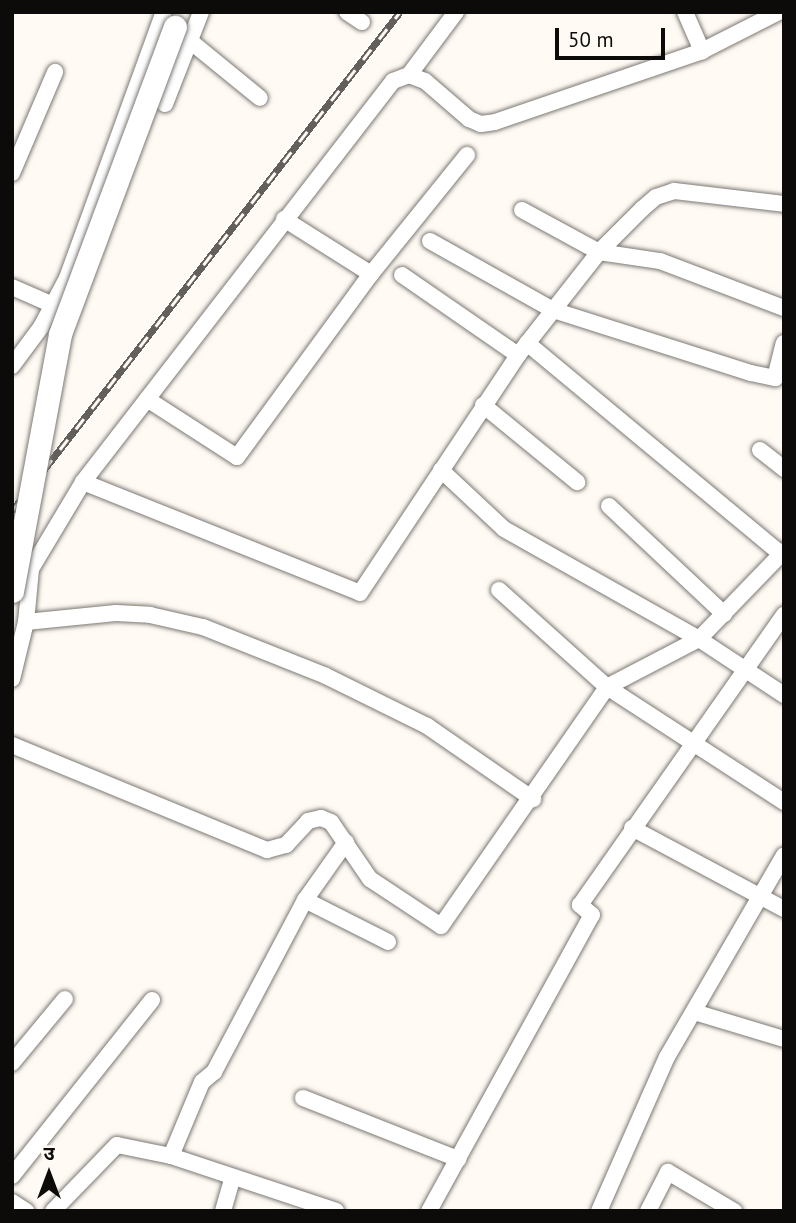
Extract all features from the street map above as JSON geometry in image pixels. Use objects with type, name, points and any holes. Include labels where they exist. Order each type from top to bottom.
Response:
[{"type":"main road","points":[[12,591],[60,334],[177,27]]},
{"type":"street","points":[[12,366],[53,305],[67,278],[177,27],[201,12]]},
{"type":"street","points":[[347,12],[362,22]]},
{"type":"street","points":[[12,679],[26,622],[31,569],[83,482],[378,97],[393,81],[409,75],[456,12]]},
{"type":"street","points":[[685,12],[702,51]]},
{"type":"street","points":[[409,75],[425,81],[481,124],[702,51],[779,12]]},
{"type":"street","points":[[177,27],[260,98]]},
{"type":"street","points":[[165,104],[177,27]]},
{"type":"street","points":[[12,173],[55,72]]},
{"type":"street","points":[[146,399],[237,457],[371,275],[467,155]]},
{"type":"street","points":[[83,482],[360,593],[522,349],[598,253],[656,197],[674,191],[784,204]]},
{"type":"street","points":[[522,210],[598,253],[660,261],[784,308]]},
{"type":"street","points":[[284,219],[371,275]]},
{"type":"street","points":[[430,241],[553,310],[780,380],[784,343]]},
{"type":"street","points":[[12,745],[267,850],[286,845],[308,821],[321,818],[331,822],[370,879],[441,926],[533,799],[607,687],[699,639],[783,552],[522,349],[402,275]]},
{"type":"street","points":[[12,287],[53,305]]},
{"type":"street","points":[[483,405],[577,482]]},
{"type":"street","points":[[760,450],[784,468]]},
{"type":"street","points":[[441,470],[504,529],[699,639],[742,670],[784,695]]},
{"type":"street","points":[[608,506],[724,614]]},
{"type":"street","points":[[499,590],[607,687],[784,802]]},
{"type":"street","points":[[26,622],[116,613],[150,615],[203,627],[326,676],[427,726],[533,799]]},
{"type":"street","points":[[429,1211],[592,915],[580,905],[632,828],[695,743],[742,670],[784,615]]},
{"type":"street","points":[[632,828],[784,909]]},
{"type":"street","points":[[171,1157],[202,1082],[214,1072],[305,900],[346,842]]},
{"type":"street","points":[[599,1211],[667,1057],[784,855]]},
{"type":"street","points":[[305,900],[388,942]]},
{"type":"street","points":[[12,1063],[65,999]]},
{"type":"street","points":[[12,1176],[152,1000]]},
{"type":"street","points":[[694,1012],[784,1040]]},
{"type":"street","points":[[303,1098],[458,1159]]},
{"type":"street","points":[[53,1211],[117,1146],[171,1157],[331,1210]]},
{"type":"street","points":[[648,1211],[668,1172],[734,1211]]},
{"type":"street","points":[[223,1211],[233,1177]]},
{"type":"street","points":[[12,1202],[26,1211]]},
{"type":"railway","points":[[12,511],[400,12]]}]
